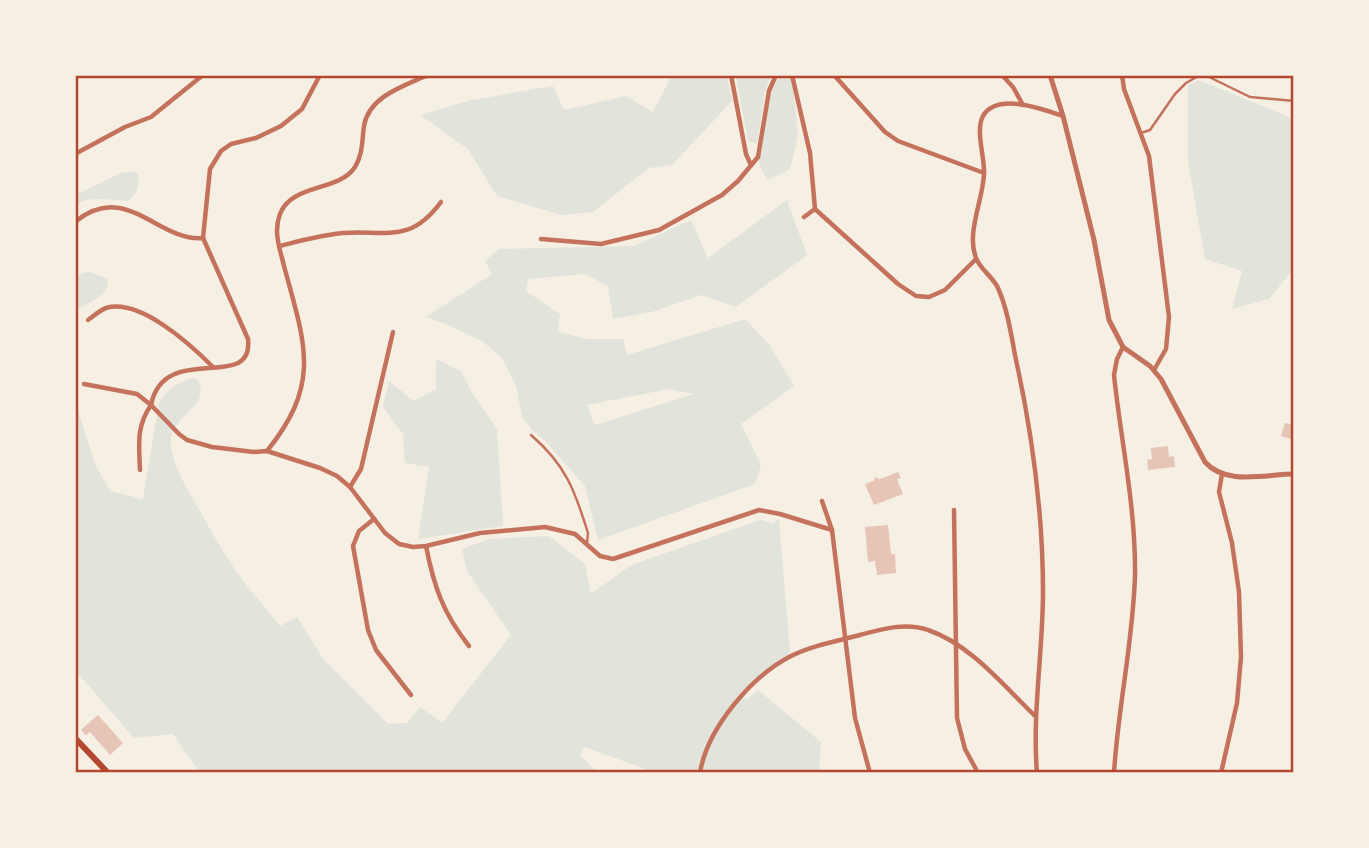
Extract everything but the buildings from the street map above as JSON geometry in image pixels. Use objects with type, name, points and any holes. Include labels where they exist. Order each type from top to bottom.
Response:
[{"type":"main road","points":[[75,738],[108,773]]},
{"type":"street","points":[[75,154],[125,127],[151,117],[203,75]]},
{"type":"street","points":[[140,470],[141,419],[151,405],[158,385],[164,379],[181,372],[236,365],[245,358],[249,346],[202,237],[210,169],[221,151],[231,144],[256,138],[281,126],[302,109],[320,75]]},
{"type":"street","points":[[267,451],[291,419],[297,405],[306,361],[279,246],[277,226],[283,209],[295,197],[353,171],[360,158],[367,114],[376,103],[394,91],[428,75]]},
{"type":"street","points":[[731,75],[750,163]]},
{"type":"street","points":[[541,239],[601,244],[659,230],[722,194],[738,181],[750,163],[758,157],[769,91],[776,75]]},
{"type":"street","points":[[792,75],[810,153],[816,209],[898,284],[916,296],[929,297],[945,290],[976,259]]},
{"type":"street","points":[[834,75],[885,132],[898,141],[984,173]]},
{"type":"street","points":[[1002,75],[1013,87],[1023,105]]},
{"type":"street","points":[[1050,75],[1094,240],[1109,320],[1124,347],[1154,370],[1168,390],[1205,463],[1222,474],[1233,477],[1294,474]]},
{"type":"street","points":[[1122,75],[1124,89],[1149,156],[1169,317],[1166,349],[1154,370]]},
{"type":"street","points":[[1037,773],[1036,717],[1043,591],[1038,492],[1021,383],[1002,300],[993,279],[976,259],[973,243],[984,173],[982,118],[996,106],[1023,105],[1063,116]]},
{"type":"street","points":[[279,246],[332,234],[404,232],[420,223],[441,202]]},
{"type":"street","points":[[75,222],[98,208],[113,208],[146,216],[185,237],[202,237]]},
{"type":"street","points":[[804,217],[816,209]]},
{"type":"street","points":[[88,320],[105,309],[118,307],[147,314],[201,355],[213,368]]},
{"type":"street","points":[[350,487],[361,469],[393,332]]},
{"type":"street","points":[[1114,773],[1133,620],[1135,574],[1130,485],[1114,375],[1117,359],[1124,347]]},
{"type":"street","points":[[83,384],[137,394],[187,440],[212,447],[267,451],[331,472],[350,487],[384,533],[399,544],[413,547],[481,533],[545,527],[566,531],[587,543],[600,556],[613,559],[760,510],[832,530]]},
{"type":"street","points":[[1221,773],[1237,704],[1241,657],[1239,592],[1233,542],[1220,492],[1222,474]]},
{"type":"street","points":[[822,501],[832,530],[855,718],[870,773]]},
{"type":"street","points":[[954,510],[958,727],[965,749],[978,773]]},
{"type":"street","points":[[374,519],[359,531],[353,546],[368,630],[376,650],[411,695]]},
{"type":"street","points":[[426,546],[437,592],[452,623],[469,646]]},
{"type":"street","points":[[700,773],[713,732],[747,691],[778,664],[792,656],[846,638],[889,628],[913,626],[956,641],[1036,717]]},
{"type":"lane","points":[[1141,133],[1150,130],[1186,83],[1200,75]]},
{"type":"lane","points":[[1205,75],[1250,97],[1294,101]]},
{"type":"lane","points":[[531,435],[546,447],[569,479],[589,533],[587,543]]},
{"type":"shaded area","points":[[672,75],[727,75],[732,101],[672,165],[649,168],[593,212],[562,215],[497,196],[468,149],[420,115],[472,100],[553,86],[564,110],[626,96],[653,112]]},
{"type":"shaded area","points":[[736,75],[771,75],[765,92],[757,144],[748,141]]},
{"type":"shaded area","points":[[781,75],[789,76],[793,83],[798,136],[790,169],[768,180],[760,166],[759,153],[769,102]]},
{"type":"shaded area","points":[[1199,80],[1294,119],[1294,268],[1269,299],[1232,309],[1242,271],[1205,259],[1188,162],[1188,85]]},
{"type":"shaded area","points":[[133,171],[138,174],[138,186],[134,196],[128,201],[95,199],[75,204],[75,195],[121,173]]},
{"type":"shaded area","points":[[787,200],[807,255],[736,307],[701,295],[652,312],[613,319],[608,286],[585,274],[528,279],[526,291],[560,314],[558,332],[587,339],[623,339],[627,355],[745,319],[769,344],[794,386],[741,424],[761,465],[755,484],[598,540],[585,486],[522,417],[516,386],[502,358],[482,341],[426,317],[492,274],[485,261],[499,249],[634,246],[691,220],[708,258]],"holes":[[[669,389],[694,394],[595,425],[587,405]]]},
{"type":"shaded area","points":[[90,272],[108,279],[107,285],[101,295],[75,311],[75,278]]},
{"type":"shaded area","points":[[436,359],[461,371],[497,429],[503,526],[418,539],[429,467],[405,463],[403,434],[383,407],[389,381],[414,401],[436,389]]},
{"type":"shaded area","points":[[192,378],[197,379],[201,390],[199,398],[174,429],[171,439],[172,452],[179,473],[217,541],[248,587],[280,626],[297,617],[324,660],[388,724],[407,723],[420,707],[442,723],[511,635],[467,571],[462,549],[489,539],[549,536],[585,564],[591,594],[631,565],[760,520],[772,523],[779,519],[790,652],[737,696],[748,699],[758,690],[821,742],[819,773],[646,773],[645,769],[585,747],[580,755],[598,773],[200,773],[173,734],[134,738],[75,670],[75,401],[95,464],[110,491],[143,499],[159,403],[172,387]]}]
